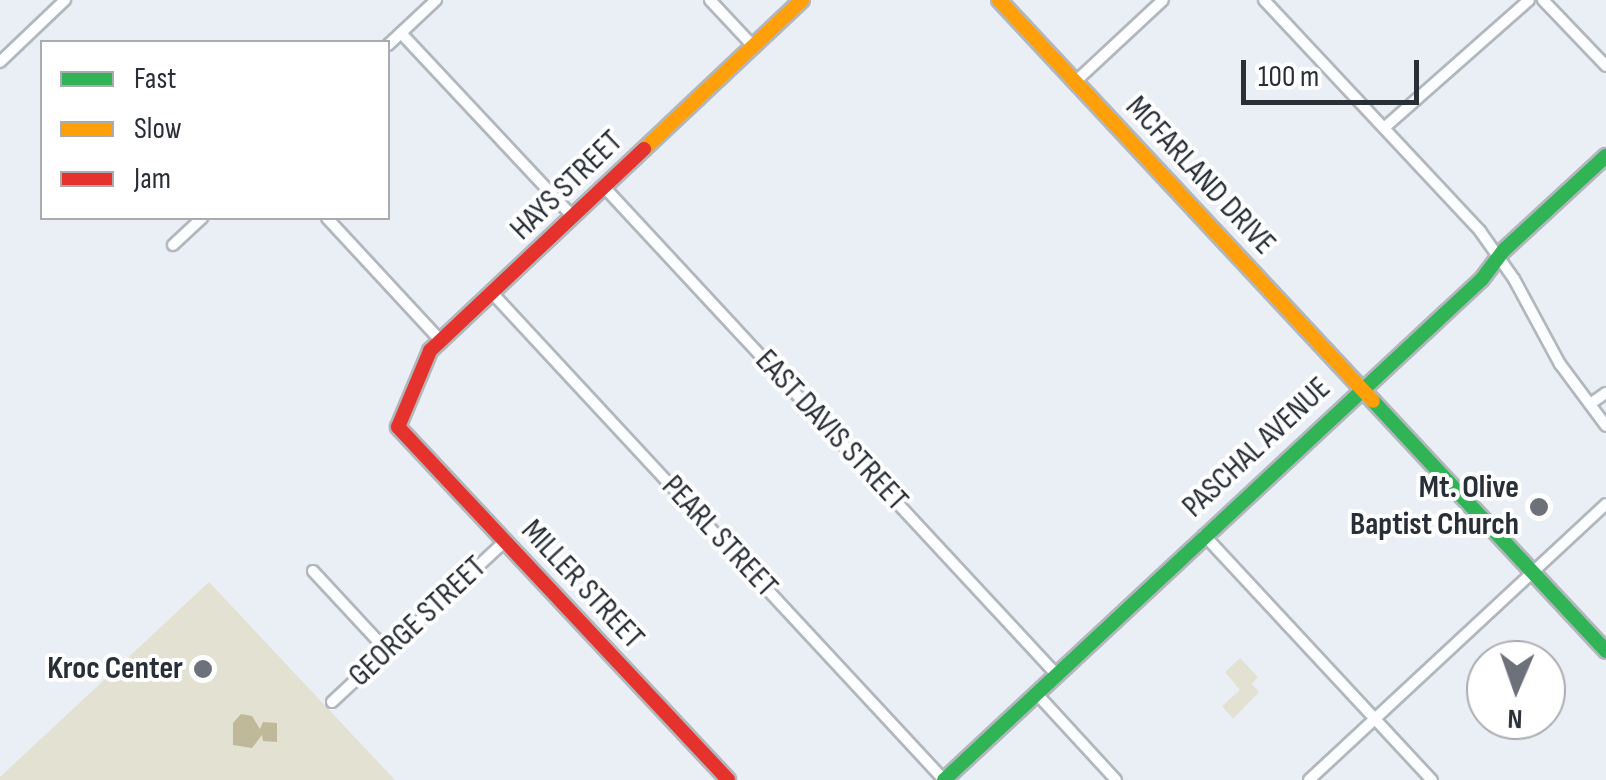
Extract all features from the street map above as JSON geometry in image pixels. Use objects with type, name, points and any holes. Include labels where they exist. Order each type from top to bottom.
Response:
[{"type":"street","points":[[0,62],[66,0]]},
{"type":"street","points":[[390,43],[436,0]]},
{"type":"street","points":[[710,0],[753,46]]},
{"type":"street","name":"HAYS STREET","points":[[398,427],[412,402],[420,365],[441,341],[802,0]]},
{"type":"street","name":"MCFARLAND DRIVE","points":[[998,0],[1534,569],[1606,651]]},
{"type":"street","points":[[1076,82],[1163,0]]},
{"type":"street","points":[[1264,0],[1500,257],[1554,355],[1606,426]]},
{"type":"street","points":[[1384,128],[1529,0]]},
{"type":"street","points":[[1544,0],[1606,66]]},
{"type":"street","points":[[401,33],[573,217]]},
{"type":"street","name":"PASCHAL AVENUE","points":[[951,778],[1056,674],[1482,279],[1606,156]]},
{"type":"street","name":"EAST DAVIS STREET","points":[[605,188],[1056,674]]},
{"type":"street","points":[[172,246],[200,220]]},
{"type":"street","points":[[330,220],[441,341]]},
{"type":"street","name":"PEARL STREET","points":[[494,295],[951,778]]},
{"type":"street","points":[[1590,404],[1606,392]]},
{"type":"street","name":"MILLER STREET","points":[[398,427],[728,780]]},
{"type":"street","points":[[1309,780],[1606,504]]},
{"type":"street","points":[[1204,535],[1432,780]]},
{"type":"street","name":"GEORGE STREET","points":[[332,702],[504,542]]},
{"type":"street","points":[[314,571],[387,650]]},
{"type":"street","points":[[1036,693],[1116,780]]},
{"type":"shaded area","name":"Kroc Center","points":[[209,582],[395,780],[0,780],[0,777]]},
{"type":"shaded area","points":[[1240,658],[1258,677],[1252,684],[1259,692],[1233,719],[1222,706],[1240,690],[1225,672]]},
{"type":"shaded area","points":[[241,714],[252,716],[260,729],[263,722],[277,723],[277,742],[263,741],[262,735],[252,748],[233,745],[233,723]]},
{"type":"traffic: fast","points":[[944,780],[1482,279],[1504,250],[1606,156]]},
{"type":"traffic: fast","points":[[1373,401],[1606,651]]},
{"type":"traffic: slow","points":[[644,149],[802,0]]},
{"type":"traffic: slow","points":[[999,0],[1373,401]]},
{"type":"traffic: jam","points":[[644,149],[430,351],[398,427],[728,780]]},
{"type":"place","name":"Mt. Olive Baptist Church","points":[[1539,507]]},
{"type":"place","name":"Kroc Center","points":[[203,669]]}]
